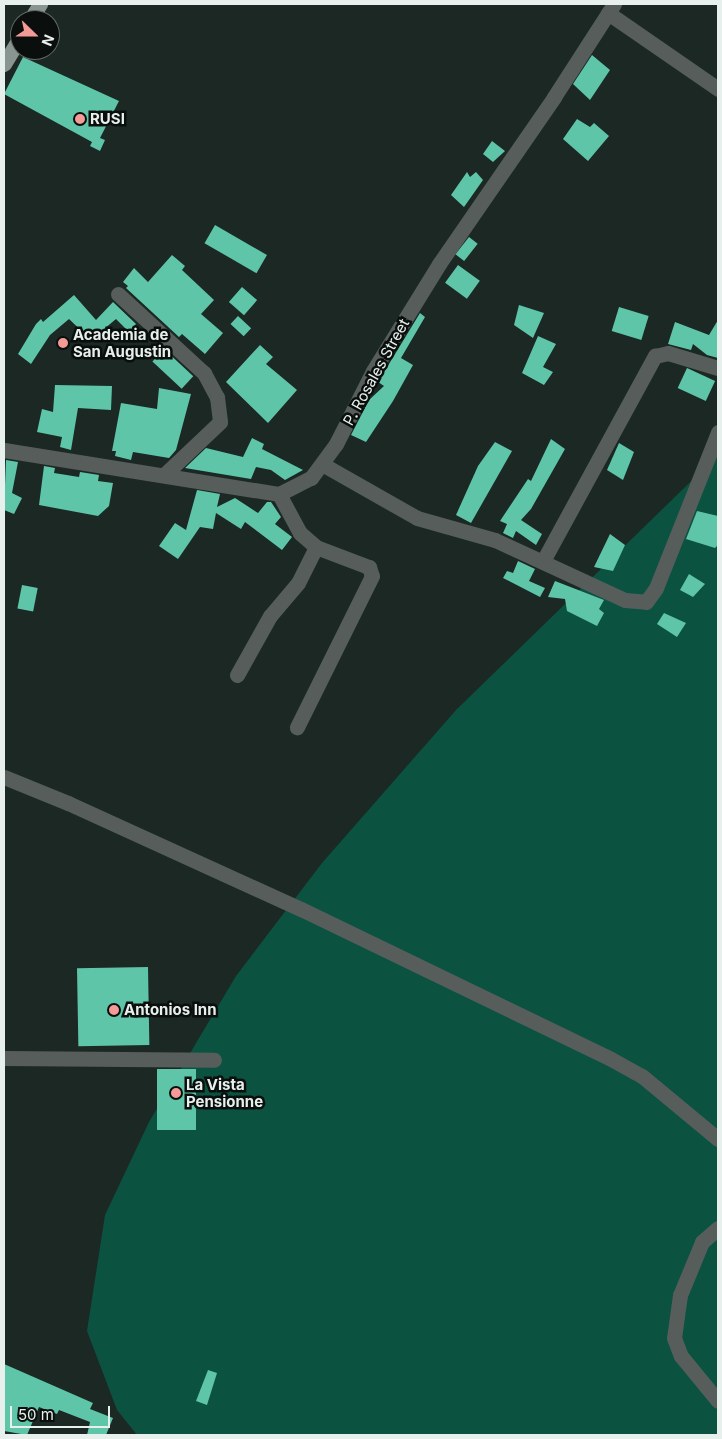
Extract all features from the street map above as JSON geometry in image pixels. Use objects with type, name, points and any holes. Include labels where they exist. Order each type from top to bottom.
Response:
[{"type":"street","points":[[611,8],[718,89]]},
{"type":"street","name":"P. Rosales Street","points":[[280,494],[311,478],[336,444],[373,371],[439,264],[611,8]]},
{"type":"street","points":[[118,294],[204,373],[217,397],[220,422],[165,474]]},
{"type":"street","points":[[543,561],[655,356],[668,353],[718,368]]},
{"type":"street","points":[[322,464],[417,518],[495,540],[625,600],[646,602],[656,588],[718,432]]},
{"type":"street","points":[[4,450],[165,474],[280,494],[300,533],[316,547],[369,567],[372,576],[297,727]]},
{"type":"street","points":[[237,675],[270,616],[298,583],[316,547]]},
{"type":"street","points":[[4,777],[68,803],[301,909],[611,1059],[642,1076],[718,1140]]},
{"type":"street","points":[[4,1058],[214,1060]]},
{"type":"street","points":[[718,1228],[702,1242],[680,1295],[674,1338],[681,1356],[718,1401]]},
{"type":"green space","points":[[718,455],[718,1435],[137,1435],[117,1410],[87,1331],[105,1215],[149,1122],[236,976],[322,863],[456,710]]},
{"type":"building","points":[[592,55],[610,70],[590,100],[573,84]]},
{"type":"building","name":"RUSI","points":[[21,60],[30,60],[119,101],[100,138],[105,140],[100,151],[90,146],[92,142],[4,94]]},
{"type":"building","points":[[577,119],[590,127],[594,123],[609,136],[588,161],[563,139]]},
{"type":"building","points":[[492,141],[505,151],[493,162],[483,154]]},
{"type":"building","points":[[467,172],[470,177],[476,172],[483,180],[464,207],[451,195]]},
{"type":"building","points":[[215,225],[267,255],[256,273],[204,243]]},
{"type":"building","points":[[469,237],[478,244],[464,261],[455,254]]},
{"type":"building","points":[[172,255],[185,266],[182,270],[214,300],[201,314],[223,333],[205,354],[182,334],[179,337],[126,288],[128,286],[123,282],[134,268],[148,282]]},
{"type":"building","points":[[458,265],[480,281],[467,299],[445,283]]},
{"type":"building","points":[[242,287],[257,300],[244,315],[229,302]]},
{"type":"building","points":[[74,295],[96,320],[113,302],[136,324],[129,332],[116,319],[91,340],[69,319],[50,335],[31,364],[18,354],[36,324],[41,319],[43,322]]},
{"type":"building","points":[[519,305],[544,313],[533,338],[514,325]]},
{"type":"building","points":[[619,307],[649,316],[641,340],[612,331]]},
{"type":"building","points":[[420,313],[425,317],[401,358],[413,365],[393,401],[366,442],[351,435],[369,400],[384,386],[378,382]]},
{"type":"building","points":[[238,316],[251,328],[244,336],[230,324]]},
{"type":"building","points":[[718,320],[718,358],[707,355],[693,344],[691,350],[668,344],[675,322],[709,335]]},
{"type":"building","points":[[538,336],[556,344],[543,367],[553,372],[544,385],[522,373]]},
{"type":"building","points":[[260,345],[273,357],[266,364],[297,390],[268,423],[226,382]]},
{"type":"building","points":[[164,349],[193,376],[182,389],[152,361]]},
{"type":"building","points":[[687,368],[715,381],[706,401],[678,388]]},
{"type":"building","points":[[55,385],[112,386],[111,410],[78,408],[71,450],[60,447],[62,437],[37,432],[42,409],[53,412]]},
{"type":"building","points":[[159,388],[191,394],[176,450],[169,458],[133,452],[131,460],[115,456],[116,451],[112,451],[121,403],[157,409]]},
{"type":"building","points":[[252,438],[264,444],[262,449],[303,470],[285,480],[271,470],[256,467],[251,479],[185,468],[206,448],[243,457]]},
{"type":"building","points":[[551,439],[565,449],[531,509],[521,520],[542,534],[536,545],[516,531],[513,538],[503,533],[507,524],[500,521],[528,479],[531,481]]},
{"type":"building","points":[[495,442],[512,451],[471,523],[456,515],[478,466]]},
{"type":"building","points":[[619,443],[634,452],[623,480],[607,470]]},
{"type":"building","points":[[6,460],[18,462],[12,493],[22,498],[14,514],[4,510]]},
{"type":"building","points":[[44,466],[55,468],[54,473],[79,477],[80,472],[99,475],[98,481],[113,483],[109,506],[98,516],[39,505]]},
{"type":"building","points":[[197,490],[220,494],[217,507],[235,498],[258,513],[267,502],[271,502],[281,517],[275,524],[292,537],[282,550],[245,522],[241,529],[216,513],[213,529],[200,527],[178,559],[159,546],[175,523],[186,530]]},
{"type":"building","points":[[697,511],[718,516],[718,545],[715,548],[686,539]]},
{"type":"building","points":[[610,534],[625,545],[613,571],[594,567]]},
{"type":"building","points":[[518,561],[535,569],[529,581],[545,588],[540,597],[503,578],[507,571],[513,573]]},
{"type":"building","points":[[689,574],[705,584],[693,597],[680,590]]},
{"type":"building","points":[[555,581],[604,600],[599,609],[604,613],[597,626],[567,611],[565,599],[548,597]]},
{"type":"building","points":[[22,585],[38,588],[33,612],[17,609]]},
{"type":"building","points":[[664,613],[686,623],[677,637],[657,624]]},
{"type":"building","name":"Antonios Inn","points":[[148,967],[149,1045],[78,1046],[77,968]]},
{"type":"building","name":"La Vista Pensionne","points":[[157,1069],[196,1069],[196,1130],[157,1130]]},
{"type":"building","points":[[4,1364],[93,1403],[90,1409],[113,1418],[106,1435],[87,1435],[90,1422],[59,1410],[57,1414],[39,1407],[27,1435],[4,1431]]},
{"type":"building","points":[[208,1370],[217,1373],[207,1405],[196,1401]]},
{"type":"place","name":"RUSI","points":[[80,119]]},
{"type":"place","name":"Academia de San Augustin","points":[[63,343]]},
{"type":"place","name":"Antonios Inn","points":[[114,1010]]},
{"type":"place","name":"La Vista Pensionne","points":[[176,1093]]}]
